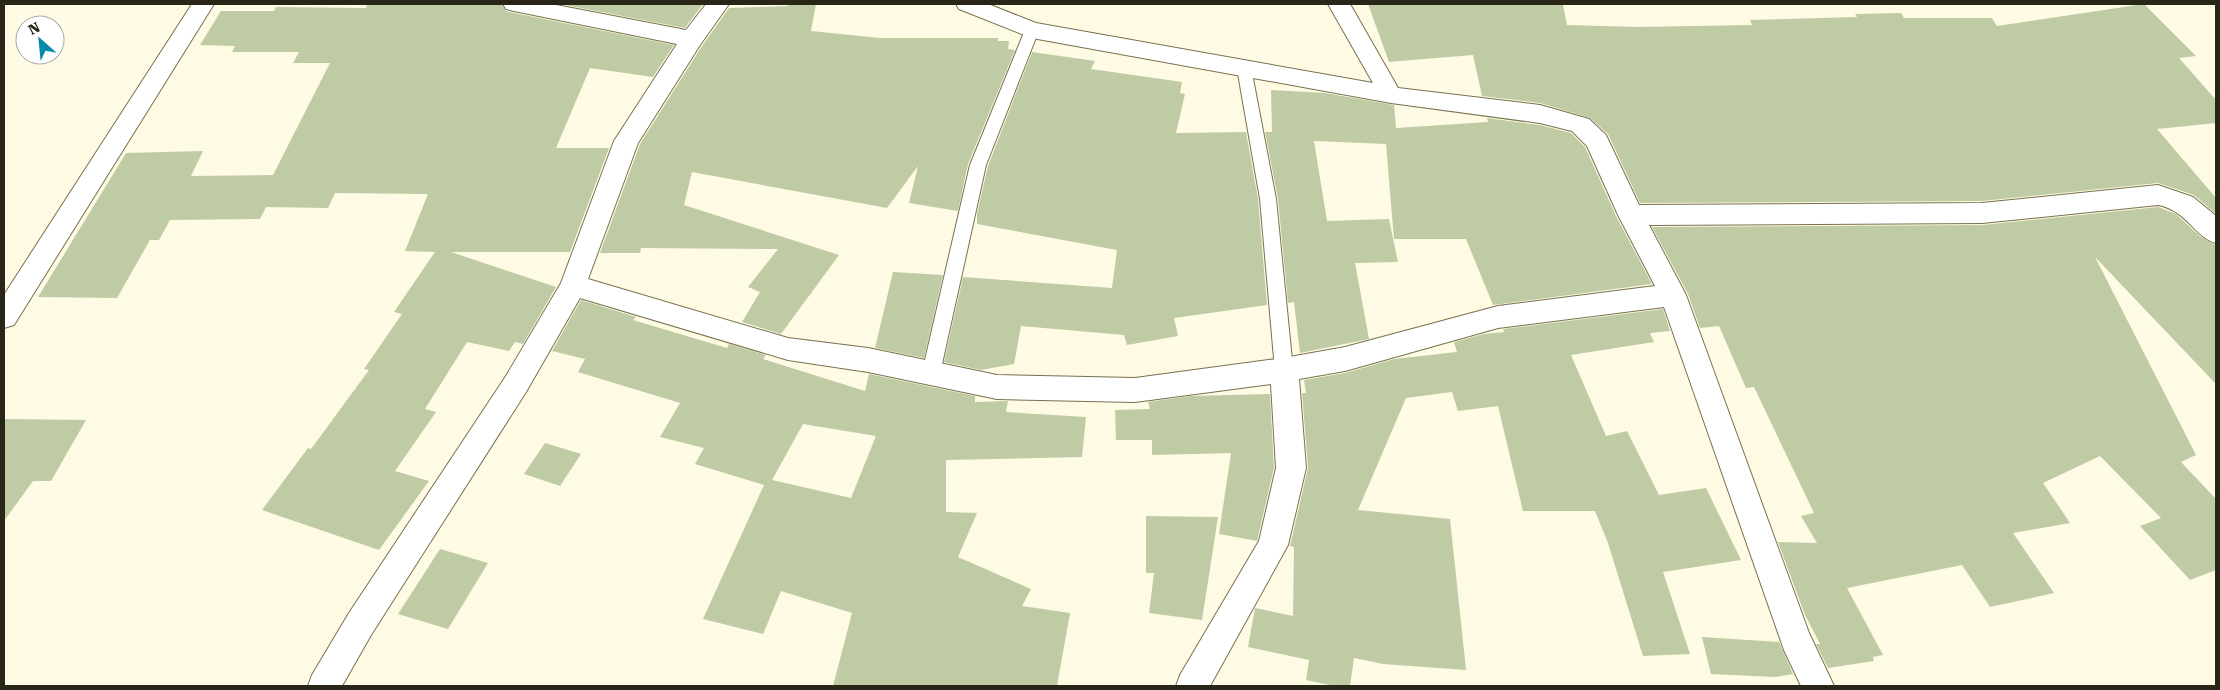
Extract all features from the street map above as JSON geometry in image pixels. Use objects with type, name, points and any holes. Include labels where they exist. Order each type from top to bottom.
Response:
[{"type":"street","points":[[4,317],[204,4]]},
{"type":"street","points":[[514,4],[692,39]]},
{"type":"street","points":[[324,686],[360,624],[516,384],[573,285],[626,141],[692,39],[718,4]]},
{"type":"street","points":[[967,4],[1032,30],[1391,95],[1521,111],[1580,125],[1597,141],[1631,215],[1673,295],[1795,639],[1818,686]]},
{"type":"street","points":[[1339,4],[1391,95]]},
{"type":"street","points":[[1631,215],[1982,213],[2158,195],[2174,198],[2193,208],[2216,233]]},
{"type":"street","points":[[573,285],[788,348],[868,360],[997,387],[1135,390],[1284,370],[1345,359],[1498,317],[1673,295]]},
{"type":"street","points":[[1192,686],[1273,545],[1291,468],[1284,370]]},
{"type":"lane","points":[[931,373],[978,165],[1032,30]]},
{"type":"lane","points":[[1244,68],[1268,199],[1284,370]]},
{"type":"building","points":[[367,4],[501,4],[506,11],[514,13],[674,45],[653,77],[590,68],[556,148],[609,148],[570,252],[451,252],[556,287],[523,344],[515,342],[509,351],[467,342],[425,409],[436,412],[395,471],[429,481],[379,550],[262,510],[308,448],[311,449],[369,370],[364,369],[402,314],[394,312],[435,252],[405,251],[428,194],[335,193],[328,208],[266,207],[260,219],[170,220],[159,240],[150,240],[117,298],[38,297],[126,153],[203,151],[191,176],[273,175],[330,63],[293,63],[299,52],[232,52],[235,46],[200,45],[221,11],[274,11],[276,7],[366,8]]},
{"type":"building","points":[[560,4],[703,4],[685,28]]},
{"type":"building","points":[[789,4],[816,4],[811,31],[880,38],[998,38],[998,41],[1009,41],[1008,49],[1015,50],[968,164],[958,211],[909,203],[918,166],[887,208],[692,172],[684,205],[839,255],[781,334],[742,322],[760,292],[748,287],[778,249],[641,248],[640,253],[600,253],[640,144],[702,46],[729,8],[788,6]]},
{"type":"building","points":[[1368,4],[1563,5],[1567,25],[1637,27],[1752,25],[1750,20],[1857,17],[1855,14],[1901,13],[1904,18],[1992,18],[1997,26],[2144,4],[2196,56],[2179,58],[2216,100],[2216,123],[2157,129],[2216,198],[2216,214],[2194,195],[2158,183],[1982,201],[1640,203],[1608,134],[1590,118],[1540,103],[1482,96],[1473,55],[1389,62]]},
{"type":"building","points":[[1032,52],[1095,61],[1091,69],[1182,82],[1180,93],[1185,94],[1176,133],[1246,132],[1258,199],[1267,305],[1174,318],[1178,336],[1127,345],[1124,335],[1021,326],[1014,364],[981,370],[944,362],[963,277],[1112,288],[1117,250],[977,224],[977,214],[988,166]]},
{"type":"building","points":[[1271,90],[1325,93],[1394,105],[1396,128],[1488,122],[1487,118],[1540,125],[1571,133],[1585,147],[1616,216],[1652,284],[1493,305],[1466,239],[1394,239],[1386,144],[1314,141],[1327,221],[1389,219],[1398,262],[1355,263],[1369,339],[1300,353],[1294,302],[1288,303],[1278,199],[1265,132],[1272,132]]},
{"type":"building","points":[[2158,207],[2176,214],[2201,237],[2216,245],[2216,384],[2095,257],[2196,455],[2181,462],[2216,499],[2216,570],[2190,580],[2140,526],[2161,518],[2100,456],[2043,483],[2070,523],[2013,533],[2054,593],[1990,607],[1962,565],[1847,588],[1883,655],[1873,657],[1874,661],[1828,668],[1816,644],[1820,644],[1805,615],[1778,542],[1817,543],[1801,516],[1814,513],[1754,387],[1746,388],[1719,326],[1700,328],[1688,294],[1652,227],[1982,225]]},
{"type":"building","points":[[893,272],[943,275],[924,358],[875,348]]},
{"type":"building","points":[[581,300],[636,317],[633,320],[727,348],[729,344],[766,355],[763,359],[865,391],[869,374],[975,396],[975,402],[1008,401],[1006,412],[1086,417],[1082,457],[946,460],[946,512],[977,513],[958,557],[1031,589],[1022,606],[1070,613],[1057,686],[833,686],[852,613],[781,591],[763,634],[703,619],[764,485],[695,464],[704,448],[660,437],[680,403],[578,372],[585,359],[552,351]],"holes":[[[803,424],[876,436],[851,498],[772,480]]]},
{"type":"building","points":[[1663,309],[1670,331],[1650,333],[1654,342],[1571,355],[1606,436],[1627,431],[1659,495],[1706,488],[1741,560],[1663,572],[1690,654],[1643,656],[1608,543],[1595,511],[1523,511],[1498,406],[1458,411],[1452,392],[1406,398],[1358,510],[1450,519],[1466,670],[1383,664],[1354,658],[1350,686],[1334,686],[1306,680],[1309,660],[1248,647],[1255,608],[1293,616],[1294,547],[1290,546],[1308,468],[1302,393],[1306,393],[1304,380],[1345,373],[1394,359],[1457,352],[1454,342],[1484,334],[1504,332],[1503,329]]},
{"type":"building","points":[[1270,394],[1274,468],[1257,541],[1219,534],[1231,453],[1152,455],[1152,440],[1116,440],[1115,410],[1150,409],[1148,402],[1191,396]]},
{"type":"building","points":[[4,419],[86,420],[51,481],[33,481],[4,521]]},
{"type":"building","points":[[545,443],[581,454],[560,486],[524,474]]},
{"type":"building","points":[[1146,516],[1218,517],[1202,620],[1149,613],[1154,573],[1146,573]]},
{"type":"building","points":[[440,549],[488,563],[448,629],[398,614]]},
{"type":"building","points":[[1702,637],[1779,642],[1793,674],[1775,677],[1711,674]]}]
